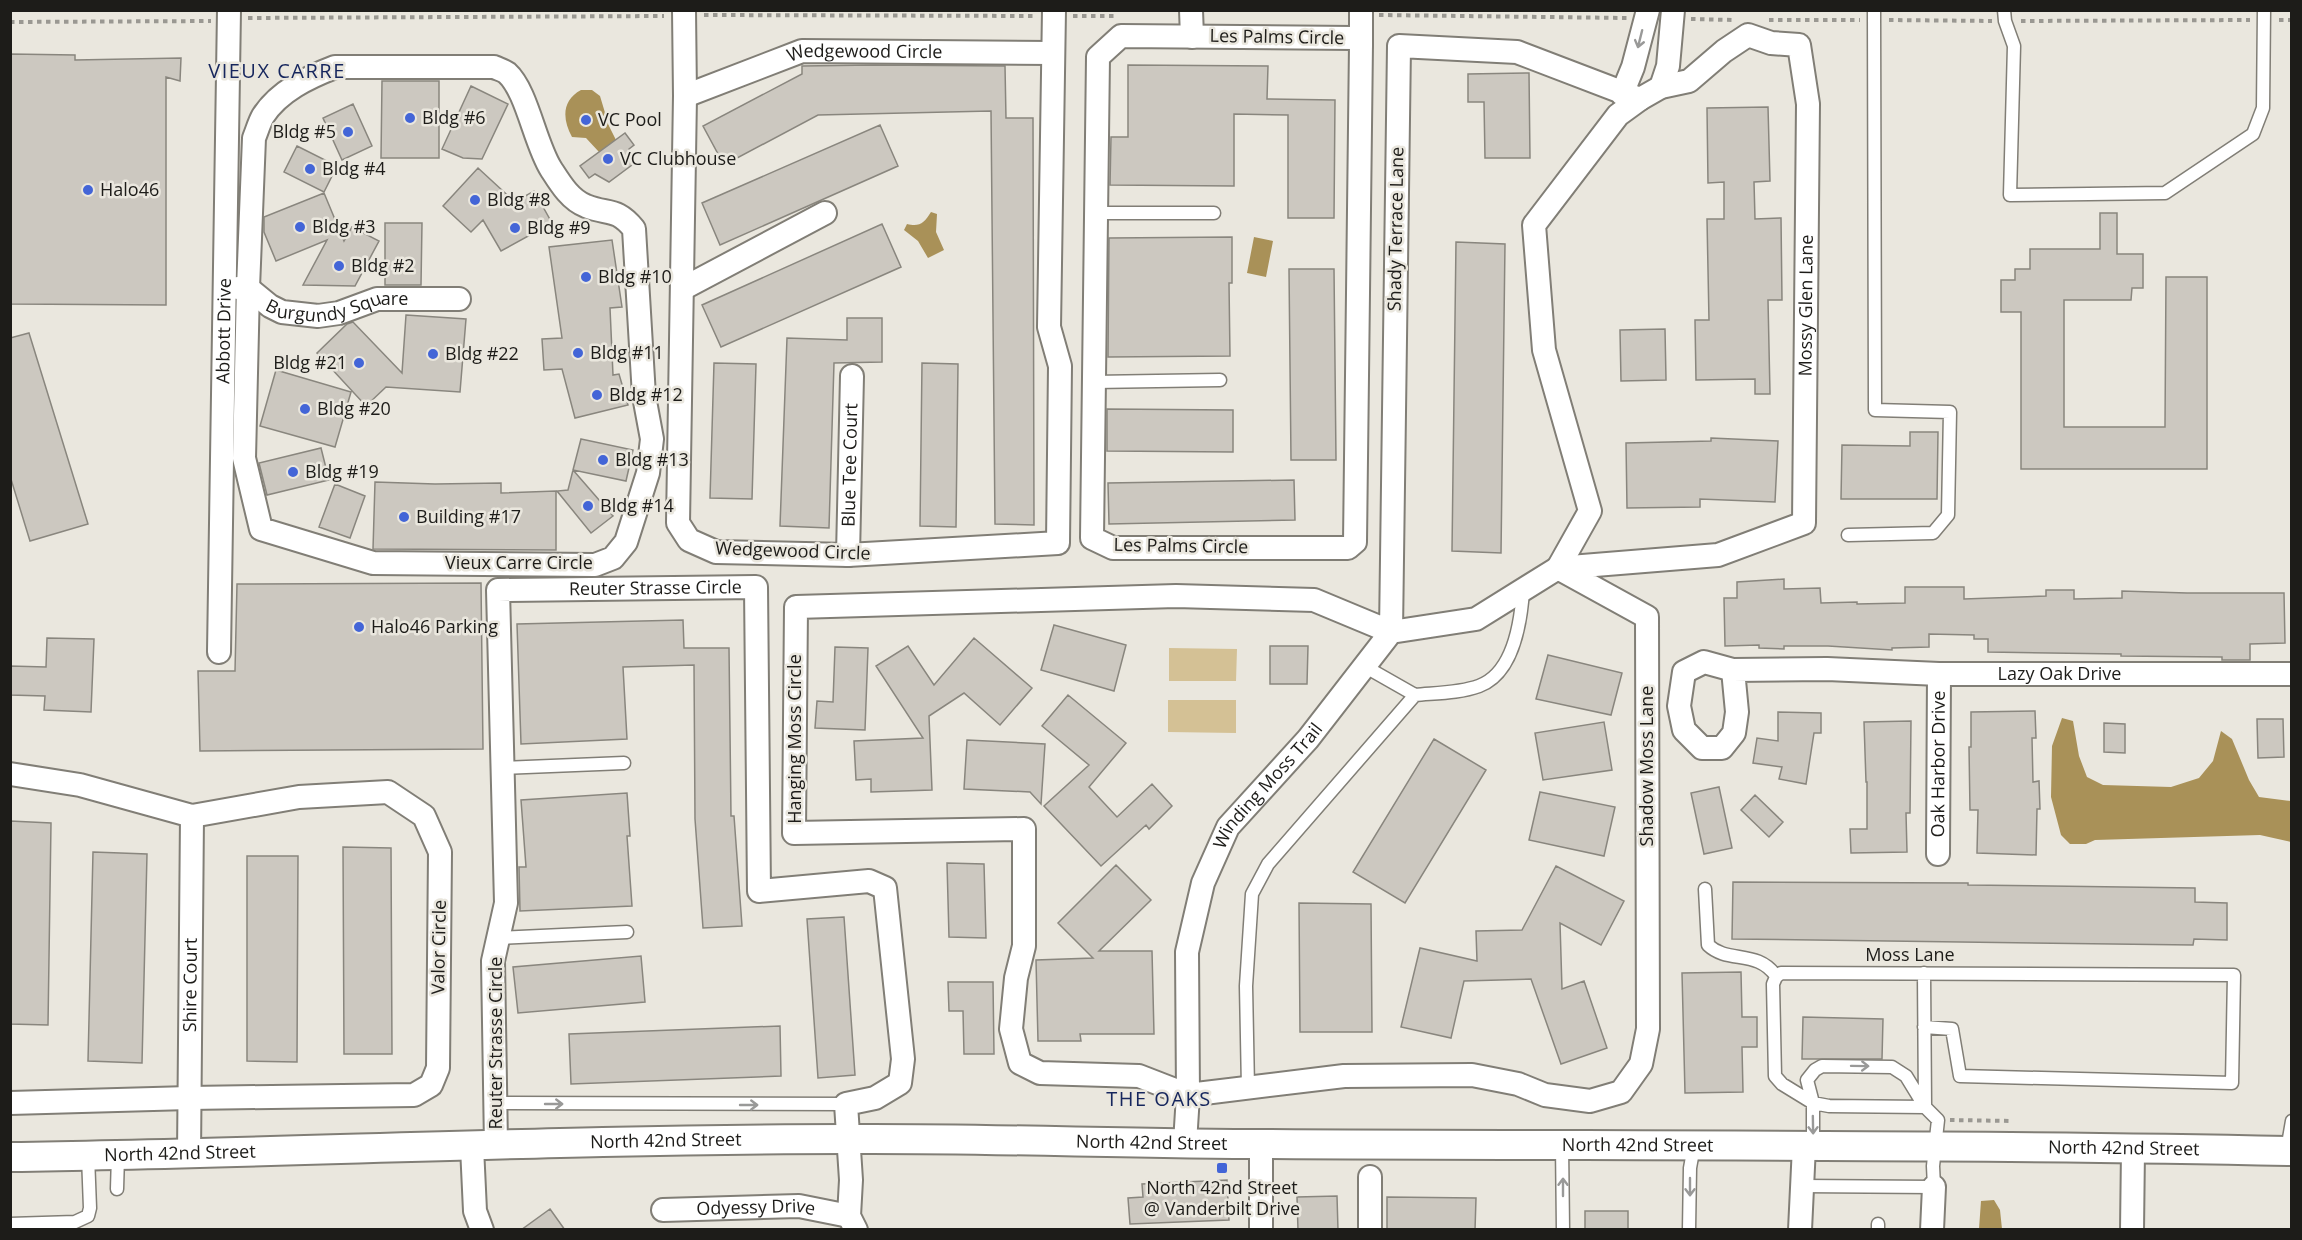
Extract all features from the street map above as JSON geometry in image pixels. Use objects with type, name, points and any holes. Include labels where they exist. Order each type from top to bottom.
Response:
[{"type":"street","name":"Les Palms Circle","points":[[1191,10],[1192,37]]},
{"type":"street","name":"Wedgewood Circle","points":[[684,13],[685,96],[678,523],[689,540],[716,552],[848,555],[1058,543],[1092,538]]},
{"type":"street","points":[[1054,13],[1049,327],[1060,366],[1058,543]]},
{"type":"street","name":"Les Palms Circle","points":[[1361,13],[1361,44],[1354,542],[1348,548],[1113,548],[1092,538],[1098,57],[1121,36],[1354,38],[1361,44]]},
{"type":"street","points":[[1391,632],[1476,619],[1558,568],[1590,511],[1544,350],[1534,225],[1618,115],[1647,14]]},
{"type":"street","name":"Abbott Drive","points":[[219,652],[229,15]]},
{"type":"street","points":[[1661,87],[1668,66],[1673,15]]},
{"type":"street","name":"Mossy Glen Lane","points":[[1558,568],[1718,555],[1804,523],[1808,104],[1799,45],[1771,43],[1748,35],[1689,81],[1625,94]]},
{"type":"street","name":"Shady Terrace Lane","points":[[1391,632],[1399,46],[1518,52],[1625,94]]},
{"type":"street","name":"Wedgewood Circle","points":[[685,96],[802,51],[1053,53]]},
{"type":"street","name":"Vieux Carre Circle","points":[[335,67],[494,67],[506,72],[515,84],[538,145],[563,187],[585,206],[613,212],[625,218],[634,229],[644,396],[652,439],[648,473],[626,542],[612,558],[595,565],[373,563],[261,529],[244,458],[248,288],[254,138],[263,116],[277,100],[296,85],[335,67]]},
{"type":"street","points":[[682,289],[825,213]]},
{"type":"street","name":"Burgundy Square","points":[[224,289],[248,288],[270,306],[282,312],[318,316],[339,313],[377,299],[459,299]]},
{"type":"street","name":"Blue Tee Court","points":[[848,555],[852,376]]},
{"type":"street","name":"Shadow Moss Lane","points":[[1188,1095],[1344,1076],[1472,1075],[1518,1084],[1545,1095],[1590,1101],[1621,1092],[1641,1064],[1647,1029],[1647,617],[1558,568]]},
{"type":"street","name":"Reuter Strasse Circle","points":[[482,1230],[475,1211],[484,1146],[495,1103],[493,961],[506,903],[498,590],[756,587],[759,891],[869,881],[885,888],[903,1059],[900,1083],[875,1098],[846,1104]]},
{"type":"street","name":"Hanging Moss Circle","points":[[1188,1095],[1139,1076],[1040,1073],[1020,1063],[1011,1029],[1016,978],[1024,946],[1024,829],[794,833],[796,607],[1176,596],[1314,600],[1391,632]]},
{"type":"street","name":"Winding Moss Trail","points":[[1185,1143],[1188,1095],[1187,952],[1203,883],[1228,827],[1308,739],[1391,632]]},
{"type":"street","name":"Lazy Oak Drive","points":[[1733,670],[1827,669],[1939,674],[2292,674]]},
{"type":"street","name":"Oak Harbor Drive","points":[[1938,854],[1939,674]]},
{"type":"street","name":"Valor Circle","points":[[10,774],[80,785],[192,816],[300,797],[388,792],[424,816],[440,852],[438,1068],[431,1085],[414,1095],[10,1103]]},
{"type":"street","name":"Shire Court","points":[[189,1155],[192,816]]},
{"type":"street","points":[[846,1104],[852,1223]]},
{"type":"street","name":"North 42nd Street","points":[[10,1157],[189,1155],[848,1138],[1261,1144],[1935,1146],[2289,1150]]},
{"type":"street","points":[[1261,1144],[1261,1230]]},
{"type":"street","points":[[1800,1230],[1802,1186],[1808,1146]]},
{"type":"street","points":[[2132,1230],[2133,1150]]},
{"type":"street","points":[[1370,1177],[1370,1230]]},
{"type":"street","points":[[1932,1230],[1934,1196]]},
{"type":"street","name":"Odyessy Drive","points":[[663,1210],[799,1206],[852,1223]]},
{"type":"lane","points":[[1848,535],[1933,533],[1948,515],[1950,412],[1875,410],[1874,15]]},
{"type":"lane","points":[[2005,16],[2014,45],[2010,195],[2165,192],[2253,134],[2263,108],[2264,15]]},
{"type":"lane","points":[[1096,213],[1215,213]]},
{"type":"lane","points":[[1094,382],[1220,380]]},
{"type":"lane","points":[[1364,666],[1415,695],[1466,690],[1482,685],[1493,678],[1514,646],[1522,616],[1523,590]]},
{"type":"lane","points":[[1248,1088],[1246,986],[1252,894],[1268,864],[1415,695]]},
{"type":"lane","points":[[502,768],[624,763]]},
{"type":"lane","points":[[1705,889],[1708,945],[1723,953],[1762,962],[1776,976],[1773,984],[1776,1076],[1782,1084],[1812,1103],[1829,1106],[1925,1107]]},
{"type":"lane","points":[[498,938],[627,932]]},
{"type":"lane","name":"Moss Lane","points":[[1776,976],[1788,972],[2234,975],[2232,1083],[1960,1076],[1952,1029],[1924,1028]]},
{"type":"lane","points":[[1924,973],[1925,1107]]},
{"type":"lane","points":[[1802,1186],[1934,1196],[1938,1120],[1925,1107],[1906,1076],[1892,1067],[1822,1066],[1815,1070],[1807,1080],[1812,1103],[1808,1146]]},
{"type":"lane","points":[[495,1103],[846,1104]]},
{"type":"lane","points":[[2289,1150],[2292,1121]]},
{"type":"lane","points":[[1562,1145],[1563,1230]]},
{"type":"lane","points":[[1689,1230],[1690,1168],[1694,1146]]},
{"type":"lane","points":[[10,1224],[75,1222],[88,1216],[90,1208],[88,1156]]},
{"type":"lane","points":[[117,1189],[118,1156]]},
{"type":"path","points":[[10,21],[206,21],[229,15],[1054,13],[1123,16]]},
{"type":"path","points":[[1361,13],[1647,14]]},
{"type":"path","points":[[1673,15],[1735,20]]},
{"type":"path","points":[[1758,20],[1874,15],[2264,15]]},
{"type":"shaded area","name":"VC Pool","points":[[581,90],[592,90],[600,96],[616,140],[599,152],[586,138],[572,137],[565,117],[570,99]]},
{"type":"shaded area","points":[[931,212],[937,214],[936,232],[944,250],[928,258],[918,241],[904,230],[907,224],[921,223]]},
{"type":"shaded area","points":[[1254,237],[1273,241],[1266,277],[1247,273]]},
{"type":"shaded area","points":[[1169,648],[1237,649],[1236,681],[1169,681]]},
{"type":"shaded area","points":[[1168,700],[1236,700],[1236,733],[1168,732]]},
{"type":"shaded area","points":[[2062,718],[2073,721],[2079,756],[2087,777],[2103,785],[2171,787],[2199,778],[2213,761],[2221,731],[2232,739],[2249,780],[2259,797],[2291,801],[2291,842],[2260,835],[2095,840],[2086,844],[2070,844],[2061,835],[2051,797],[2052,746]]},
{"type":"shaded area","points":[[1994,1200],[2000,1210],[2002,1229],[1979,1229],[1981,1201]]},
{"type":"building","name":"Halo46","points":[[10,54],[75,55],[75,60],[181,58],[180,81],[166,77],[166,305],[11,304]]},
{"type":"building","points":[[1128,65],[1268,66],[1267,99],[1335,100],[1334,218],[1288,218],[1288,115],[1234,114],[1234,186],[1110,185],[1111,137],[1128,137]]},
{"type":"building","points":[[802,66],[1005,66],[1006,118],[1033,118],[1034,525],[995,524],[991,111],[818,115],[724,165],[703,126],[802,74]]},
{"type":"building","points":[[1529,73],[1530,158],[1485,158],[1484,102],[1468,102],[1468,74]]},
{"type":"building","name":"Bldg #6","points":[[382,81],[439,81],[439,158],[381,158]]},
{"type":"building","points":[[471,86],[508,104],[482,159],[463,158],[442,149]]},
{"type":"building","name":"Bldg #5","points":[[353,104],[372,146],[342,160],[323,118]]},
{"type":"building","points":[[1768,107],[1770,181],[1754,182],[1755,219],[1781,218],[1782,300],[1768,300],[1770,394],[1755,394],[1755,379],[1696,380],[1695,320],[1709,320],[1707,219],[1724,219],[1724,182],[1708,183],[1707,108]]},
{"type":"building","points":[[880,125],[898,166],[720,245],[702,203]]},
{"type":"building","name":"VC Clubhouse","points":[[625,133],[634,145],[629,149],[632,165],[609,182],[595,174],[589,178],[580,166]]},
{"type":"building","name":"Bldg #4","points":[[297,146],[337,166],[324,192],[284,172]]},
{"type":"building","points":[[478,168],[515,202],[534,191],[552,223],[501,251],[483,220],[471,232],[443,206]]},
{"type":"building","points":[[324,193],[344,241],[352,227],[379,241],[355,286],[303,285],[327,240],[276,261],[264,232],[264,217]]},
{"type":"building","points":[[2100,213],[2117,213],[2117,254],[2143,254],[2143,288],[2132,288],[2131,300],[2064,300],[2064,427],[2165,427],[2166,277],[2207,277],[2207,469],[2021,469],[2021,312],[2001,312],[2001,280],[2015,280],[2015,269],[2030,269],[2030,249],[2100,249]]},
{"type":"building","points":[[385,223],[422,223],[421,285],[385,285]]},
{"type":"building","points":[[882,224],[901,267],[721,347],[702,305]]},
{"type":"building","points":[[1232,237],[1232,283],[1229,283],[1230,356],[1108,357],[1109,238]]},
{"type":"building","points":[[612,240],[622,307],[610,308],[613,375],[619,374],[628,405],[575,418],[562,369],[544,370],[542,339],[562,338],[549,247]]},
{"type":"building","points":[[1456,242],[1505,244],[1501,553],[1452,551]]},
{"type":"building","points":[[1289,269],[1334,269],[1336,460],[1291,460]]},
{"type":"building","points":[[406,315],[466,319],[460,392],[386,387],[366,406],[317,353],[347,324],[353,322],[402,373]]},
{"type":"building","points":[[847,318],[882,318],[882,362],[834,363],[829,528],[780,526],[787,338],[847,340]]},
{"type":"building","points":[[1665,329],[1666,380],[1621,381],[1620,330]]},
{"type":"building","points":[[29,333],[88,524],[30,541],[10,476],[10,338]]},
{"type":"building","points":[[714,363],[756,364],[752,499],[710,498]]},
{"type":"building","points":[[922,363],[958,364],[956,527],[920,526]]},
{"type":"building","name":"Bldg #20","points":[[276,370],[351,392],[335,447],[260,426]]},
{"type":"building","points":[[1107,409],[1233,410],[1233,452],[1107,451]]},
{"type":"building","points":[[1910,432],[1938,432],[1937,499],[1841,499],[1842,445],[1910,446]]},
{"type":"building","points":[[1711,438],[1778,441],[1775,502],[1700,499],[1700,507],[1627,508],[1626,443],[1711,441]]},
{"type":"building","name":"Bldg #13","points":[[581,439],[633,450],[626,481],[573,470]]},
{"type":"building","name":"Bldg #19","points":[[321,448],[329,480],[267,495],[259,463]]},
{"type":"building","name":"Bldg #14","points":[[573,470],[613,516],[591,533],[557,491],[568,490]]},
{"type":"building","points":[[1294,480],[1295,520],[1109,524],[1108,483]]},
{"type":"building","points":[[375,482],[501,483],[501,493],[556,491],[556,550],[373,549]]},
{"type":"building","points":[[335,484],[365,496],[350,538],[319,527]]},
{"type":"building","points":[[1784,579],[1784,589],[1820,588],[1821,603],[1905,603],[1905,587],[1964,587],[1964,599],[2046,596],[2046,590],[2074,590],[2074,599],[2122,598],[2122,591],[2284,593],[2285,643],[2250,644],[2250,660],[2222,660],[2222,657],[1988,652],[1988,639],[1974,639],[1974,635],[1929,634],[1929,647],[1892,648],[1892,650],[1828,646],[1784,646],[1784,649],[1759,648],[1759,645],[1725,646],[1724,598],[1737,598],[1737,582]]},
{"type":"building","name":"Halo46 Parking","points":[[481,583],[483,749],[200,751],[198,671],[235,671],[237,584]]},
{"type":"building","points":[[683,620],[684,648],[729,648],[731,816],[734,816],[742,926],[703,928],[695,819],[694,665],[623,667],[627,739],[521,744],[517,624]]},
{"type":"building","points":[[1054,625],[1126,645],[1114,691],[1041,670]]},
{"type":"building","points":[[47,638],[94,639],[91,712],[44,710],[45,696],[10,695],[10,666],[46,667]]},
{"type":"building","points":[[974,638],[1032,688],[1000,725],[964,693],[929,716],[932,790],[871,792],[871,779],[856,780],[854,741],[923,738],[876,666],[908,646],[934,685]]},
{"type":"building","points":[[1270,646],[1308,646],[1307,684],[1270,684]]},
{"type":"building","points":[[835,647],[868,648],[865,730],[815,728],[817,701],[833,702]]},
{"type":"building","points":[[1548,655],[1622,673],[1611,715],[1536,699]]},
{"type":"building","points":[[1068,695],[1126,743],[1089,787],[1117,817],[1152,784],[1172,806],[1149,829],[1146,825],[1101,866],[1044,806],[1089,765],[1042,726]]},
{"type":"building","points":[[2035,711],[2036,738],[2032,738],[2033,782],[2039,781],[2040,809],[2037,809],[2036,855],[1977,853],[1978,810],[1970,810],[1971,712]]},
{"type":"building","points":[[1778,712],[1821,713],[1821,733],[1814,733],[1806,784],[1779,779],[1782,767],[1753,763],[1757,738],[1778,741]]},
{"type":"building","points":[[2257,719],[2283,719],[2284,757],[2258,758]]},
{"type":"building","points":[[1911,721],[1910,813],[1906,813],[1907,852],[1851,853],[1850,829],[1867,829],[1864,722]]},
{"type":"building","points":[[1604,722],[1612,770],[1543,780],[1535,733]]},
{"type":"building","points":[[2104,723],[2125,724],[2125,753],[2104,752]]},
{"type":"building","points":[[1434,739],[1486,770],[1405,903],[1353,872]]},
{"type":"building","points":[[967,740],[1045,744],[1041,804],[1030,792],[964,789]]},
{"type":"building","points":[[1719,787],[1732,848],[1704,854],[1691,793]]},
{"type":"building","points":[[1540,792],[1615,807],[1604,856],[1529,840]]},
{"type":"building","points":[[627,793],[630,836],[627,836],[632,906],[520,911],[519,867],[526,867],[521,800]]},
{"type":"building","points":[[1755,795],[1783,822],[1769,837],[1741,810]]},
{"type":"building","points":[[10,821],[51,823],[48,1025],[10,1024]]},
{"type":"building","points":[[343,847],[391,848],[392,1054],[344,1054]]},
{"type":"building","points":[[93,852],[147,854],[142,1063],[88,1061]]},
{"type":"building","points":[[247,856],[298,856],[297,1062],[247,1061]]},
{"type":"building","points":[[947,863],[984,864],[986,938],[949,937]]},
{"type":"building","points":[[1116,865],[1151,900],[1099,951],[1152,951],[1154,1034],[1080,1034],[1081,1041],[1038,1041],[1036,960],[1093,958],[1058,923]]},
{"type":"building","points":[[1556,866],[1624,901],[1601,945],[1560,923],[1562,989],[1584,981],[1607,1048],[1561,1064],[1531,979],[1464,981],[1451,1038],[1401,1027],[1420,948],[1477,961],[1476,931],[1522,930]]},
{"type":"building","points":[[1733,882],[1968,883],[1968,885],[2195,888],[2195,902],[2227,903],[2227,940],[2194,939],[2193,945],[1732,939]]},
{"type":"building","points":[[1299,903],[1371,904],[1372,1032],[1300,1032]]},
{"type":"building","points":[[844,917],[855,1075],[818,1078],[807,919]]},
{"type":"building","points":[[641,956],[645,1002],[518,1013],[513,967]]},
{"type":"building","points":[[1741,972],[1742,1017],[1757,1017],[1757,1047],[1742,1047],[1743,1092],[1685,1093],[1682,973]]},
{"type":"building","points":[[948,982],[993,982],[994,1054],[964,1054],[963,1011],[949,1011]]},
{"type":"building","points":[[1803,1017],[1883,1019],[1882,1059],[1802,1059]]},
{"type":"building","points":[[780,1026],[781,1076],[571,1084],[569,1034]]},
{"type":"building","points":[[1227,1180],[1229,1220],[1130,1224],[1128,1198],[1143,1197],[1142,1184]]},
{"type":"building","points":[[1337,1196],[1338,1230],[1298,1230],[1297,1197]]},
{"type":"building","points":[[1387,1197],[1476,1198],[1475,1230],[1387,1230]]},
{"type":"building","points":[[550,1209],[565,1230],[521,1230]]},
{"type":"building","points":[[1585,1211],[1628,1211],[1628,1230],[1585,1230]]},
{"type":"place","name":"Bldg #6","points":[[410,118]]},
{"type":"place","name":"VC Pool","points":[[586,120]]},
{"type":"place","name":"Bldg #5","points":[[348,132]]},
{"type":"place","name":"VC Clubhouse","points":[[608,159]]},
{"type":"place","name":"Bldg #4","points":[[310,169]]},
{"type":"place","name":"Halo46","points":[[88,190]]},
{"type":"place","name":"Bldg #8","points":[[475,200]]},
{"type":"place","name":"Bldg #3","points":[[300,227]]},
{"type":"place","name":"Bldg #9","points":[[515,228]]},
{"type":"place","name":"Bldg #2","points":[[339,266]]},
{"type":"place","name":"Bldg #10","points":[[586,277]]},
{"type":"place","name":"Bldg #11","points":[[578,353]]},
{"type":"place","name":"Bldg #22","points":[[433,354]]},
{"type":"place","name":"Bldg #21","points":[[359,363]]},
{"type":"place","name":"Bldg #12","points":[[597,395]]},
{"type":"place","name":"Bldg #20","points":[[305,409]]},
{"type":"place","name":"Bldg #13","points":[[603,460]]},
{"type":"place","name":"Bldg #19","points":[[293,472]]},
{"type":"place","name":"Bldg #14","points":[[588,506]]},
{"type":"place","name":"Building #17","points":[[404,517]]},
{"type":"place","name":"Halo46 Parking","points":[[359,627]]},
{"type":"place","name":"North 42nd Street @ Vanderbilt Drive","points":[[1222,1168]]},
{"type":"district","name":"VIEUX CARRE","points":[[277,71]]},
{"type":"district","name":"THE OAKS","points":[[1159,1099]]}]
